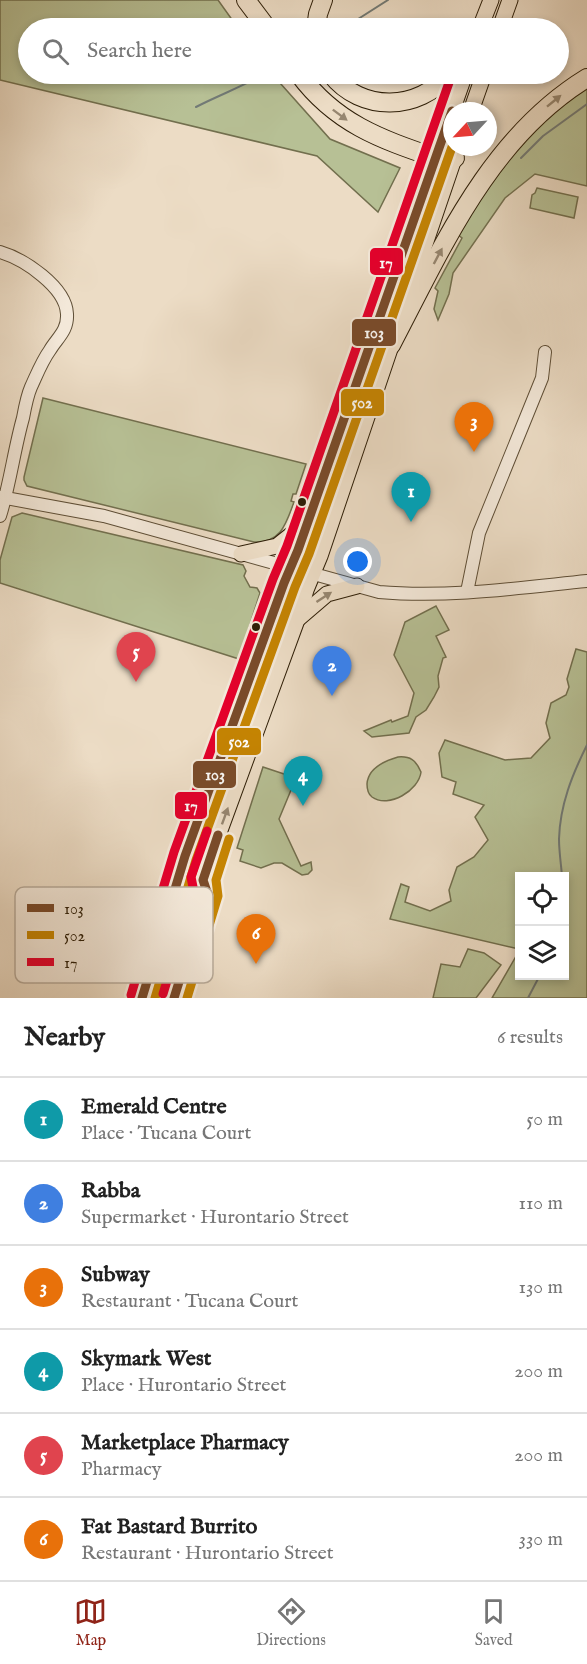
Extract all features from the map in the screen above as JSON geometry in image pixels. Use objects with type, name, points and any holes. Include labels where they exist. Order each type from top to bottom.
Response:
[{"type":"highway","points":[[246,0],[260,18]]},
{"type":"highway","points":[[317,18],[322,0]]},
{"type":"highway","points":[[391,345],[450,233],[488,174],[537,115],[587,78]]},
{"type":"highway","points":[[308,84],[332,109],[352,124],[436,158],[445,160],[451,156]]},
{"type":"highway","points":[[340,84],[357,96],[388,103],[418,98],[439,84]]},
{"type":"main road","points":[[484,18],[491,0]]},
{"type":"main road","points":[[504,18],[510,0]]},
{"type":"main road","points":[[176,887],[462,84]]},
{"type":"main road","points":[[474,102],[480,84]]},
{"type":"main road","points":[[205,887],[203,880],[208,863],[297,620],[456,156]]},
{"type":"main road","points":[[241,554],[277,546],[307,522]]},
{"type":"main road","points":[[297,620],[327,594],[357,586]]},
{"type":"main road","points":[[142,998],[147,983]]},
{"type":"main road","points":[[174,998],[179,983]]},
{"type":"street","points":[[0,252],[19,260],[40,274],[62,298],[68,314],[66,328],[50,349],[30,391],[0,516]]},
{"type":"street","points":[[466,592],[479,533],[542,378],[545,352]]},
{"type":"street","points":[[3,498],[104,516],[379,592],[402,594],[466,592],[587,581]]},
{"type":"green space","points":[[0,0],[218,0],[231,18],[18,18],[18,84],[281,84],[330,139],[400,168],[378,212],[317,156],[0,80]]},
{"type":"green space","points":[[587,88],[587,186],[535,174],[505,198],[453,273],[449,294],[438,320],[434,309],[438,291],[435,288],[462,238],[457,234],[523,143],[553,112]]},
{"type":"green space","points":[[537,188],[578,197],[574,218],[530,208],[532,195]]},
{"type":"green space","points":[[43,398],[306,464],[296,494],[293,494],[291,501],[294,502],[285,525],[271,539],[254,542],[27,486],[24,477]]},
{"type":"green space","points":[[22,513],[243,565],[246,571],[244,576],[250,587],[257,588],[260,593],[239,659],[0,583],[0,560],[12,517]]},
{"type":"green space","points":[[436,606],[449,630],[436,636],[446,657],[443,658],[438,676],[439,687],[426,710],[416,717],[409,733],[372,737],[364,731],[408,716],[414,693],[394,655],[405,622]]},
{"type":"green space","points":[[576,649],[587,652],[587,998],[492,998],[515,958],[515,980],[569,980],[569,872],[515,872],[515,948],[390,919],[401,884],[409,887],[405,902],[430,911],[451,901],[449,890],[457,867],[474,857],[488,840],[475,817],[484,805],[453,794],[456,782],[442,777],[439,753],[445,740],[505,760],[531,758],[550,738],[546,723],[551,703],[566,695],[569,687],[567,679]]},
{"type":"green space","points":[[398,757],[406,757],[415,762],[421,772],[419,779],[402,796],[387,801],[372,797],[367,786],[370,774],[382,763]]},
{"type":"green space","points":[[263,767],[296,778],[279,819],[301,866],[311,862],[312,870],[308,874],[302,875],[282,863],[274,863],[261,868],[240,861],[243,850],[237,848]]},
{"type":"green space","points":[[468,949],[484,953],[501,965],[476,998],[433,998],[441,964],[460,967]]},
{"type":"waterway","points":[[360,18],[388,0]]},
{"type":"waterway","points":[[196,107],[245,84]]},
{"type":"waterway","points":[[521,158],[543,136],[587,104]]},
{"type":"waterway","points":[[562,872],[559,839],[564,802],[587,745]]},
{"type":"waterway","points":[[528,998],[537,980]]},
{"type":"transit line","name":"17","points":[[163,887],[174,852],[287,546],[449,84]]},
{"type":"transit line","name":"103","points":[[176,887],[284,583],[298,550],[443,137]]},
{"type":"transit line","name":"502","points":[[188,887],[295,587],[309,554],[449,156]]},
{"type":"transit line","name":"17","points":[[193,887],[191,877],[207,831]]},
{"type":"transit line","name":"103","points":[[205,887],[203,880],[218,835]]},
{"type":"transit line","name":"502","points":[[213,912],[218,896],[216,880],[229,839]]},
{"type":"transit line","name":"17","points":[[131,995],[135,983]]},
{"type":"transit line","name":"103","points":[[142,998],[147,983]]},
{"type":"transit line","name":"502","points":[[155,998],[159,983]]},
{"type":"transit line","name":"17","points":[[163,994],[166,983]]},
{"type":"transit line","name":"103","points":[[174,998],[179,983]]},
{"type":"transit line","name":"502","points":[[187,998],[192,983]]},
{"type":"place","name":"Subway","points":[[474,452]]},
{"type":"place","name":"Emerald Centre","points":[[411,522]]},
{"type":"place","name":"Marketplace Pharmacy","points":[[136,682]]},
{"type":"place","name":"Rabba","points":[[332,696]]},
{"type":"place","name":"Skymark West","points":[[303,806]]},
{"type":"place","name":"Fat Bastard Burrito","points":[[256,964]]}]
